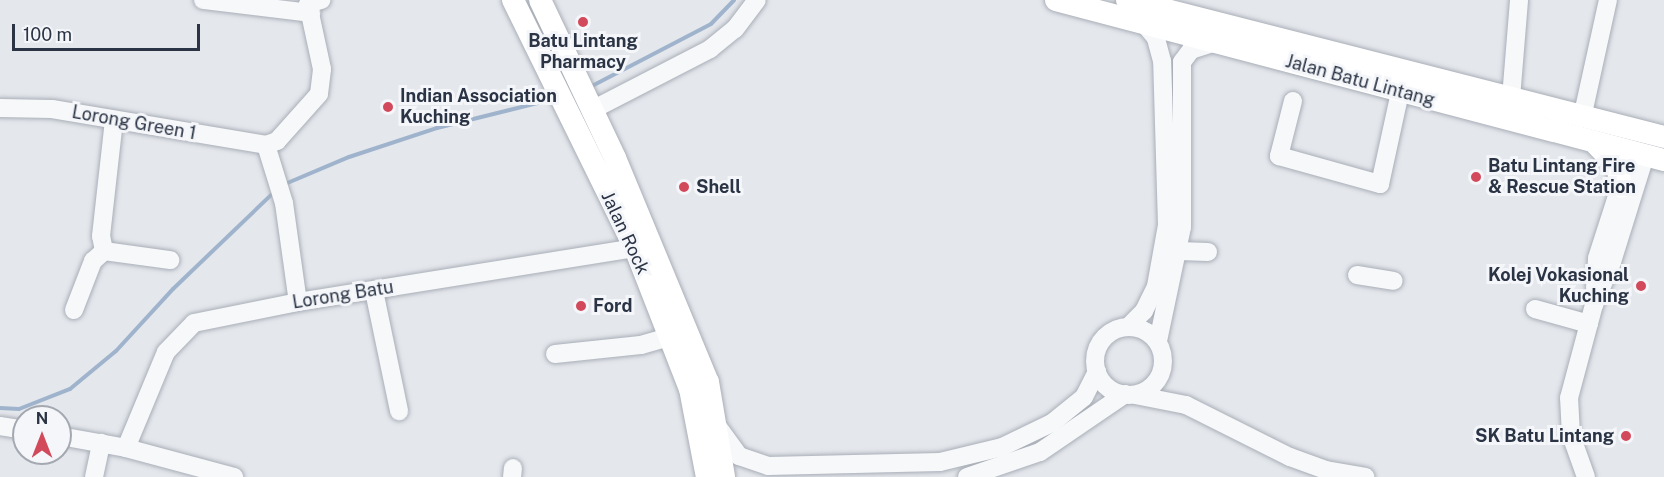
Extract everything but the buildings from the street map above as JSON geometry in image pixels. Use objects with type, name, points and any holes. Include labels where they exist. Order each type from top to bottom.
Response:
[{"type":"main road","name":"Jalan Rock","points":[[513,0],[635,248],[690,389],[707,477]]},
{"type":"main road","name":"Jalan Rock","points":[[540,0],[590,105],[708,382],[724,477]]},
{"type":"main road","name":"Jalan Batu Lintang","points":[[1056,0],[1146,26],[1400,92],[1593,128],[1664,137]]},
{"type":"main road","name":"Jalan Batu Lintang","points":[[1127,0],[1511,98],[1593,128],[1649,152]]},
{"type":"main road","points":[[1593,128],[1617,166],[1621,187]]},
{"type":"street","points":[[203,0],[316,6],[322,69],[319,94],[278,141],[266,145],[284,203],[298,302]]},
{"type":"street","points":[[590,105],[663,73],[710,49],[735,29],[757,0]]},
{"type":"street","points":[[1511,98],[1520,0]]},
{"type":"street","points":[[1593,128],[1608,0]]},
{"type":"street","points":[[1130,326],[1144,310],[1156,286],[1167,225],[1162,61],[1156,38],[1146,26]]},
{"type":"street","points":[[967,477],[1040,452],[1130,395],[1155,384],[1162,373],[1164,362],[1158,341],[1179,251],[1182,62],[1191,50],[1213,43]]},
{"type":"street","points":[[1293,101],[1280,156],[1380,184],[1400,92]]},
{"type":"street","name":"Lorong Green 1","points":[[0,108],[52,109],[266,145]]},
{"type":"street","points":[[104,251],[101,236],[114,120]]},
{"type":"street","points":[[1586,477],[1571,435],[1569,398],[1594,305],[1621,187],[1649,152]]},
{"type":"street","points":[[1605,260],[1649,152]]},
{"type":"street","name":"Lorong Batu","points":[[126,448],[166,352],[194,323],[298,302],[635,248]]},
{"type":"street","points":[[104,251],[170,260]]},
{"type":"street","points":[[74,310],[93,261],[104,251]]},
{"type":"street","points":[[1179,251],[1208,252]]},
{"type":"street","points":[[1357,274],[1394,281]]},
{"type":"street","points":[[374,291],[399,411]]},
{"type":"street","points":[[1535,309],[1589,324]]},
{"type":"street","points":[[717,427],[739,456],[768,466],[940,462],[1002,447],[1052,423],[1084,396],[1097,371],[1099,344],[1117,328],[1130,326],[1145,330],[1158,341]]},
{"type":"street","points":[[555,354],[640,345],[669,337]]},
{"type":"street","points":[[1097,371],[1108,388],[1130,395],[1186,405],[1290,457],[1326,470],[1365,477]]},
{"type":"street","points":[[1162,373],[1186,405]]},
{"type":"street","points":[[72,438],[126,448],[234,477]]},
{"type":"street","points":[[94,477],[101,443]]},
{"type":"waterway","points":[[590,87],[711,24],[734,0]]},
{"type":"waterway","points":[[285,184],[349,157],[437,128],[554,99]]},
{"type":"waterway","points":[[0,408],[19,409],[70,389],[116,351],[173,289],[274,192]]},
{"type":"place","name":"Batu Lintang Pharmacy","points":[[583,22]]},
{"type":"place","name":"Indian Association Kuching","points":[[388,107]]},
{"type":"place","name":"Batu Lintang Fire & Rescue Station","points":[[1476,177]]},
{"type":"place","name":"Shell","points":[[684,187]]},
{"type":"place","name":"Kolej Vokasional Kuching","points":[[1641,286]]},
{"type":"place","name":"Ford","points":[[581,306]]},
{"type":"place","name":"SK Batu Lintang","points":[[1626,436]]}]
